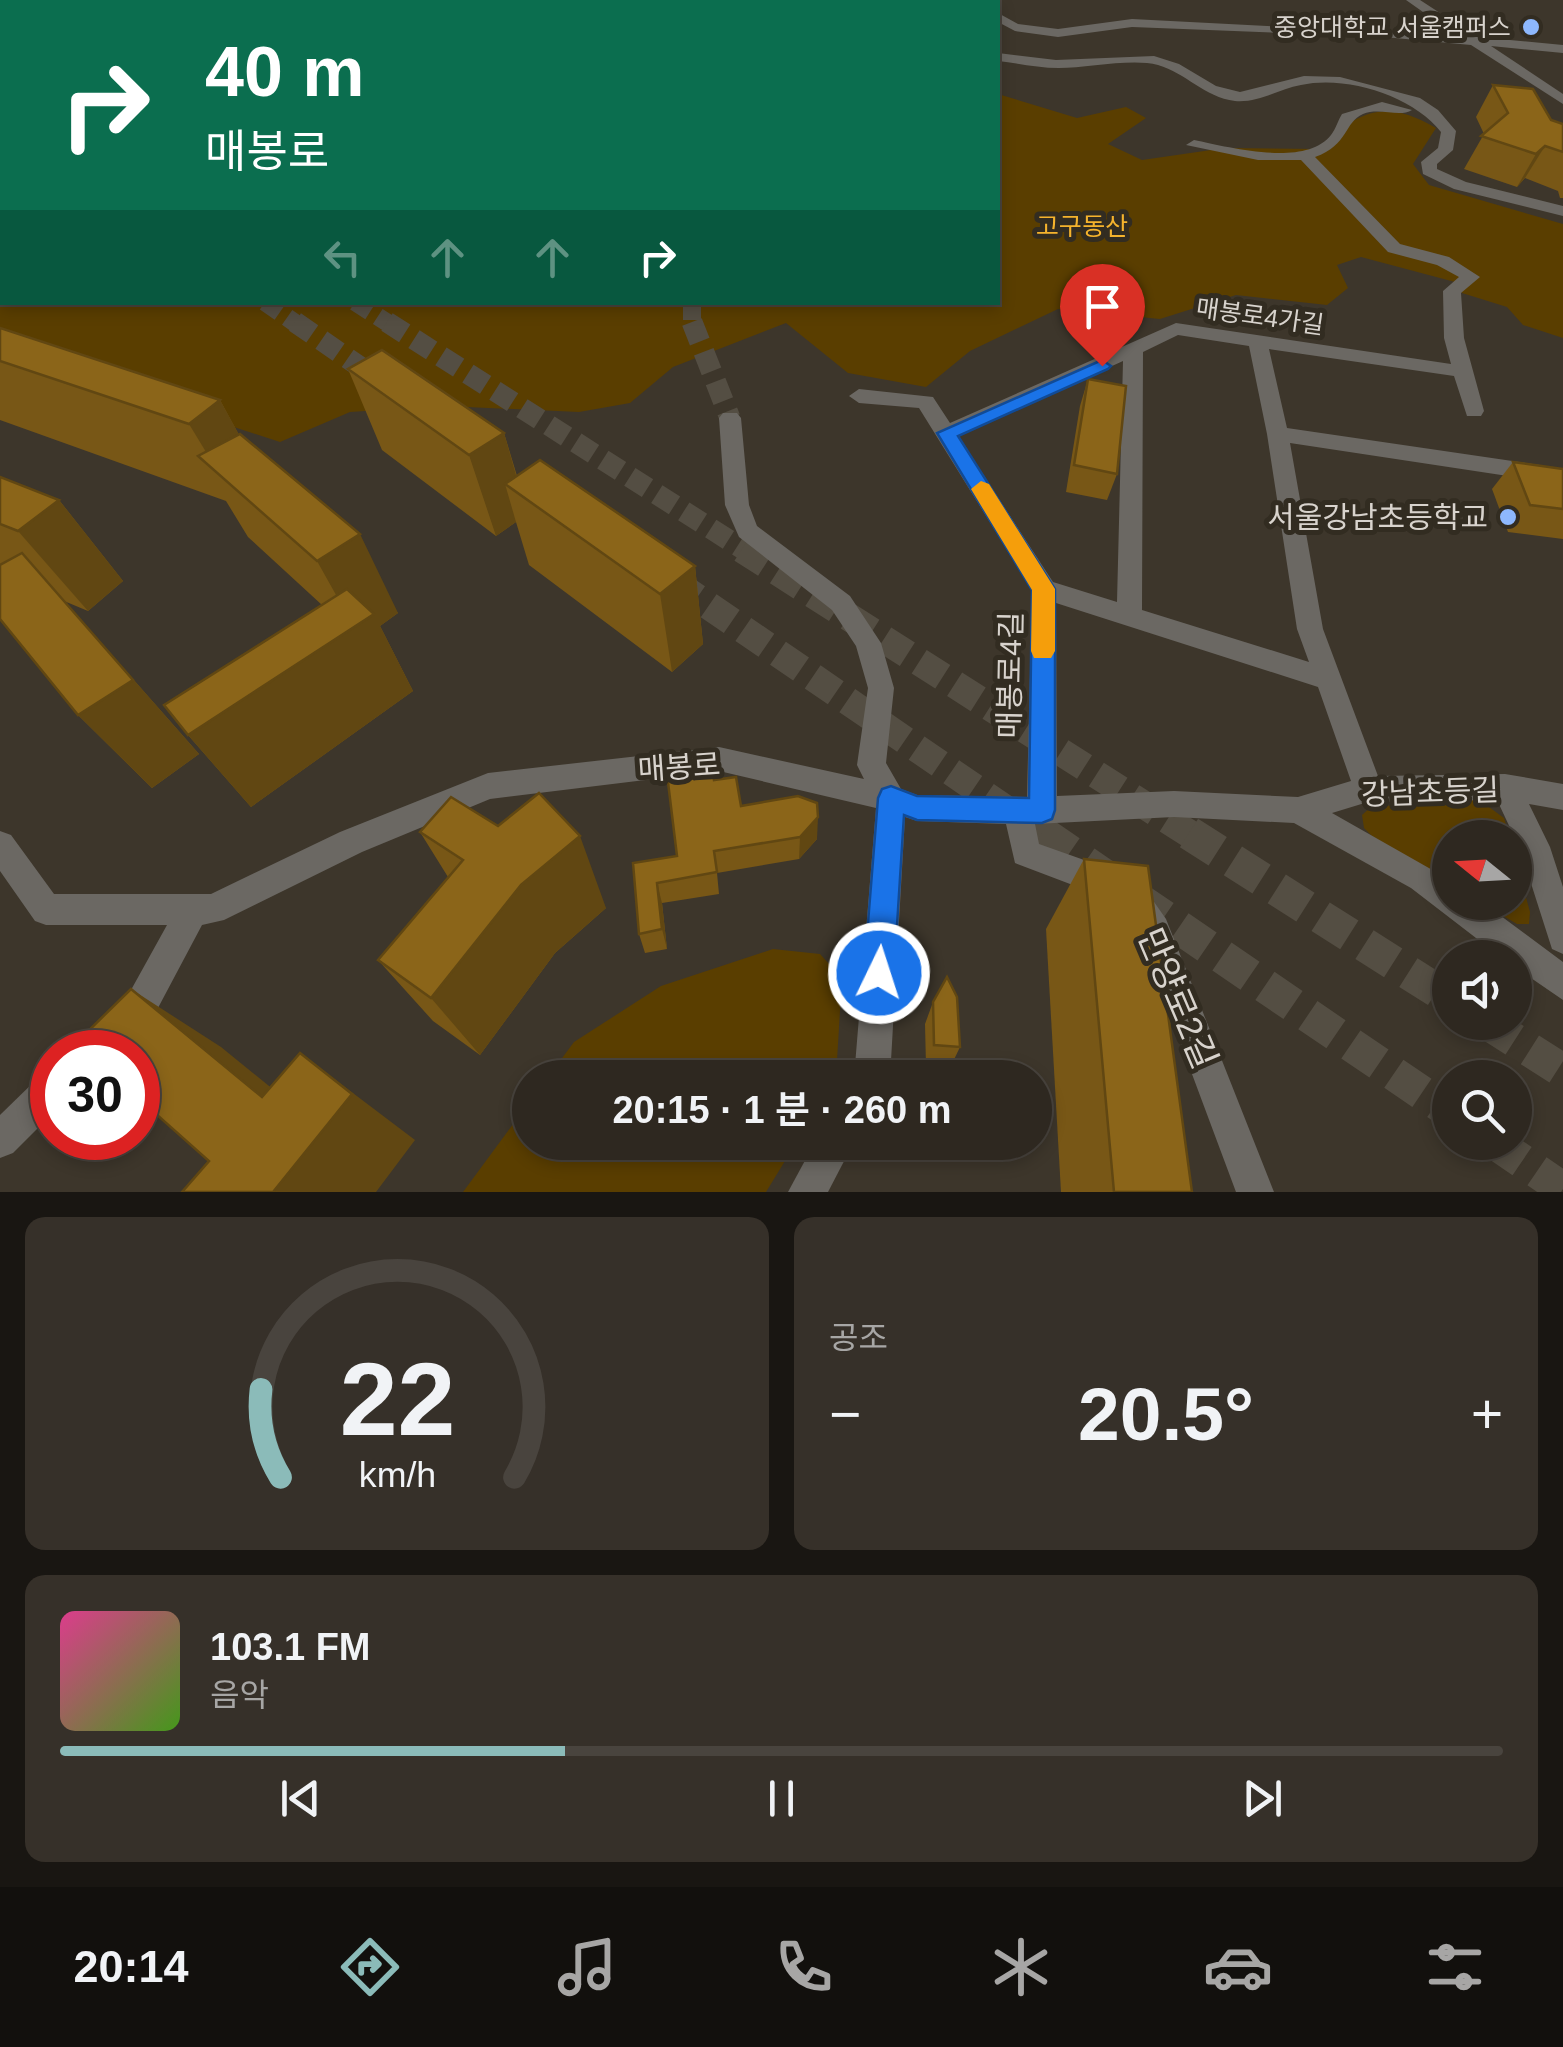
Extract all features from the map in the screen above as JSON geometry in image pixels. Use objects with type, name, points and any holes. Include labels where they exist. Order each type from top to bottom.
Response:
[{"type":"street","points":[[1412,0],[1563,100]]},
{"type":"street","points":[[1000,18],[1015,27],[1058,32],[1132,24],[1490,40],[1563,49]]},
{"type":"street","points":[[1490,40],[1504,52],[1563,82]]},
{"type":"street","points":[[1000,57],[1045,64],[1169,62],[1223,95],[1238,97],[1278,92],[1292,82],[1345,83],[1397,96],[1429,109],[1449,131],[1446,150],[1428,162],[1429,171],[1460,186],[1563,211]]},
{"type":"street","points":[[1194,145],[1271,157],[1305,156],[1327,149],[1344,131],[1347,117],[1375,104],[1417,112],[1442,123]]},
{"type":"street","points":[[1305,156],[1394,248],[1444,261],[1470,277],[1452,291],[1454,338],[1474,410]]},
{"type":"street","name":"매봉로4가길","points":[[947,433],[1176,330],[1466,372]]},
{"type":"street","points":[[1258,341],[1278,434],[1310,629],[1368,789]]},
{"type":"street","points":[[1129,616],[1133,352]]},
{"type":"street","name":"매봉로4길","points":[[859,396],[926,402],[1044,589],[1030,811]]},
{"type":"street","points":[[730,418],[737,505],[748,532],[842,603],[868,643],[882,688],[871,764],[891,798],[873,1060]]},
{"type":"street","points":[[1278,434],[1554,475]]},
{"type":"street","points":[[1044,589],[1330,680]]},
{"type":"street","name":"매봉로","points":[[0,844],[46,910],[213,910],[350,842],[488,786],[719,759],[891,798],[917,808],[1030,811],[1174,804],[1298,810],[1432,885]]},
{"type":"street","points":[[1505,787],[1535,848],[1563,938]]},
{"type":"street","name":"강남초등길","points":[[1298,810],[1368,789],[1505,787],[1563,797]]},
{"type":"street","name":"만양로2길","points":[[1030,811],[1026,853],[1126,889],[1156,930],[1255,1192]]},
{"type":"street","points":[[117,1030],[138,1010],[193,910]]},
{"type":"street","name":"매봉로","points":[[1478,920],[1563,983]]},
{"type":"street","points":[[0,1140],[30,1111]]},
{"type":"street","points":[[807,1192],[826,1160]]},
{"type":"green space","name":"고구동산","points":[[1000,95],[1077,118],[1126,107],[1146,118],[1108,144],[1142,160],[1225,148],[1318,149],[1360,117],[1387,111],[1402,113],[1436,128],[1413,164],[1429,185],[1563,224],[1563,338],[1523,325],[1507,307],[1462,293],[1455,282],[1361,257],[1337,265],[1348,288],[1327,305],[1236,295],[1160,319],[1058,309],[970,351],[926,387],[848,373],[786,323],[673,367],[630,403],[579,412],[444,406],[350,412],[280,442],[0,351],[0,305],[1000,305]]},
{"type":"green space","points":[[1478,799],[1505,820],[1432,820],[1432,873],[1364,828],[1362,815],[1371,807]]},
{"type":"green space","points":[[773,949],[820,954],[842,978],[837,1060],[561,1060],[574,1042],[661,986]]},
{"type":"green space","points":[[512,1125],[512,1160],[786,1160],[766,1192],[463,1192]]},
{"type":"building","points":[[1493,85],[1533,89],[1551,120],[1563,124],[1563,152],[1545,146],[1536,154],[1481,136],[1508,113]]},
{"type":"building","points":[[0,328],[220,400],[189,424],[0,361]]},
{"type":"building","points":[[382,350],[504,433],[469,455],[348,369]]},
{"type":"building","points":[[1088,379],[1126,386],[1117,474],[1074,465]]},
{"type":"building","points":[[240,434],[360,534],[317,561],[198,456]]},
{"type":"building","points":[[540,460],[695,566],[660,594],[505,484]]},
{"type":"building","points":[[1513,462],[1563,469],[1563,509],[1530,505]]},
{"type":"building","points":[[0,477],[59,500],[18,531],[0,524]]},
{"type":"building","points":[[22,553],[133,680],[78,715],[0,619],[0,565]]},
{"type":"building","points":[[347,589],[374,614],[188,735],[164,705]]},
{"type":"building","points":[[712,767],[714,780],[736,777],[741,806],[798,796],[817,803],[818,817],[800,837],[714,851],[717,872],[657,883],[662,929],[639,934],[633,863],[677,856],[667,774]]},
{"type":"building","points":[[539,793],[580,836],[521,885],[431,998],[378,960],[463,860],[420,832],[451,797],[498,826]]},
{"type":"building","points":[[1084,859],[1148,866],[1192,1192],[1114,1192]]},
{"type":"building","points":[[947,977],[957,997],[960,1047],[934,1045],[933,1002]]},
{"type":"building","points":[[131,989],[262,1097],[300,1053],[352,1094],[273,1192],[182,1192],[209,1161],[160,1118],[160,1030],[89,1030]]},
{"type":"tunnel","points":[[269,305],[298,325]]},
{"type":"tunnel","points":[[360,305],[391,325]]},
{"type":"tunnel","points":[[692,305],[692,322]]},
{"type":"tunnel","points":[[295,322],[385,384]]},
{"type":"tunnel","points":[[387,322],[746,551]]},
{"type":"tunnel","points":[[692,322],[730,418]]},
{"type":"tunnel","points":[[742,549],[1193,836]]},
{"type":"tunnel","points":[[674,582],[1045,836]]},
{"type":"tunnel","points":[[1042,833],[1103,875]]},
{"type":"tunnel","points":[[1189,833],[1432,988]]},
{"type":"tunnel","points":[[1136,898],[1432,1100]]},
{"type":"tunnel","points":[[1514,1040],[1563,1071]]},
{"type":"tunnel","points":[[1520,1160],[1563,1189]]},
{"type":"slow traffic","points":[[981,489],[1044,589],[1043,651]]},
{"type":"place","name":"중앙대학교 서울캠퍼스","points":[[1531,27]]},
{"type":"place","name":"서울강남초등학교","points":[[1508,517]]},
{"type":"route","points":[[879,973],[891,798],[917,808],[1042,810],[1044,589],[947,433],[1102,366]]}]
